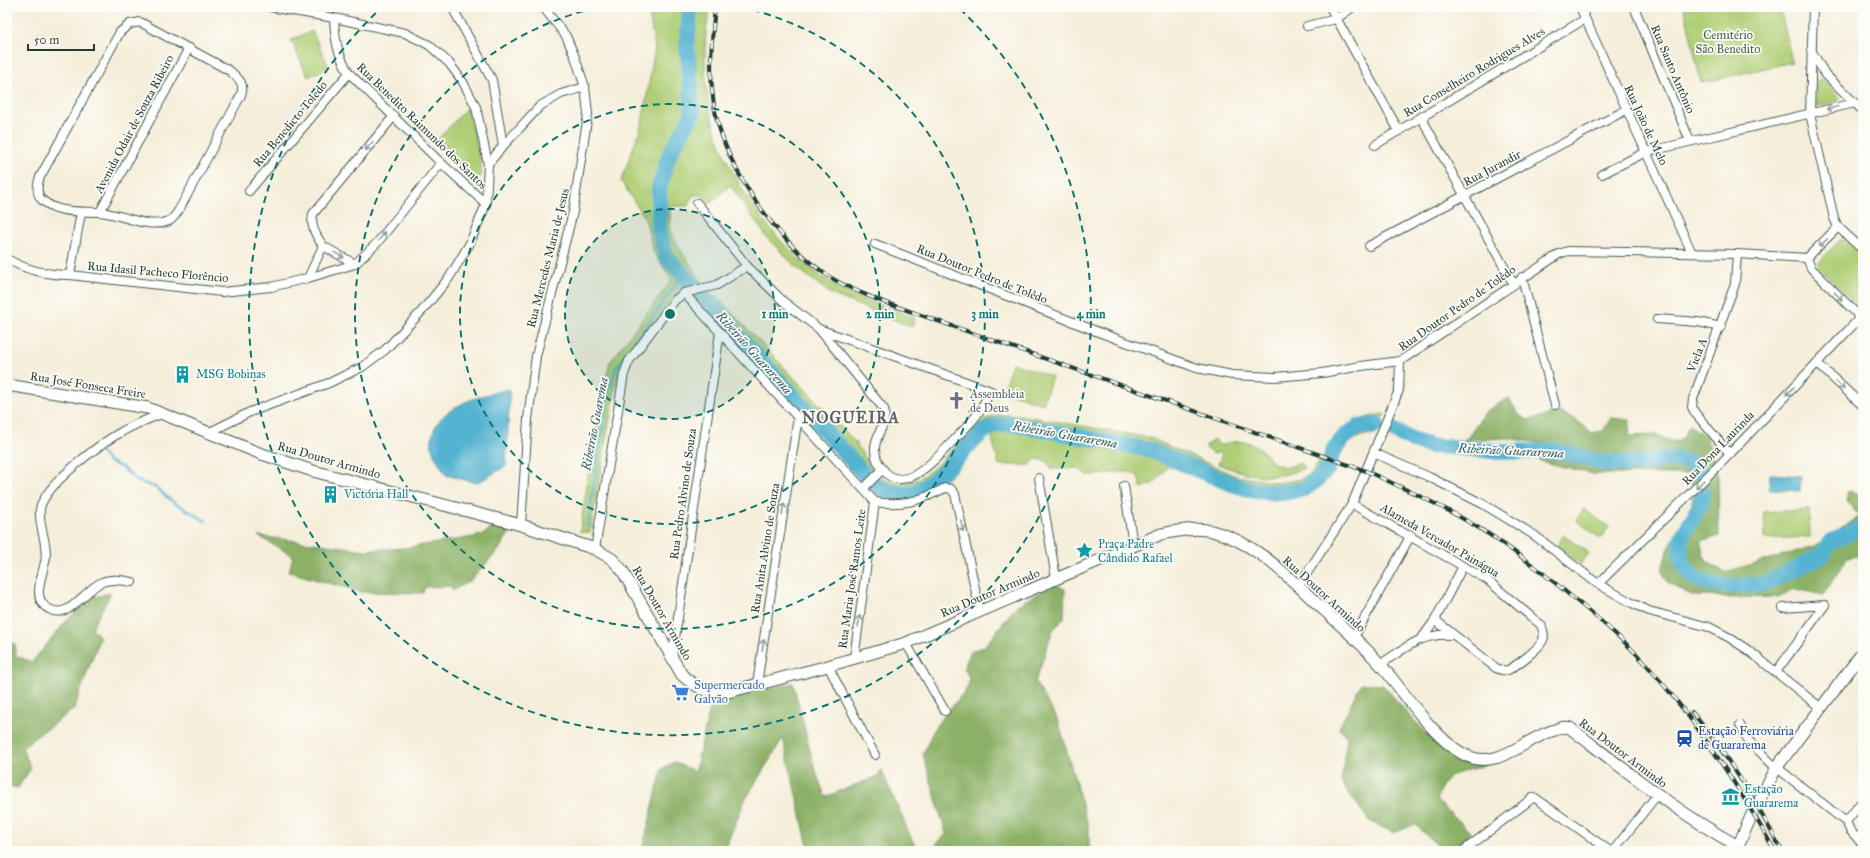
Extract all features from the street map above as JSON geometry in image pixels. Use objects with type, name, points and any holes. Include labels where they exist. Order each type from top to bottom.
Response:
[{"type":"street","points":[[208,433],[250,412],[329,383],[362,367],[385,350],[421,312],[449,278],[470,243],[486,204],[488,164],[476,107],[463,82],[449,63],[429,45],[405,33],[334,18],[270,7]]},
{"type":"street","points":[[452,7],[492,80],[502,146]]},
{"type":"street","name":"Rua Mercedes Maria de Jesus","points":[[522,525],[528,419],[536,356],[573,212],[588,114],[585,87],[575,57],[566,36],[543,7]]},
{"type":"street","points":[[1330,7],[1398,132]]},
{"type":"street","points":[[1307,26],[1336,19],[1353,7]]},
{"type":"street","name":"Rua João de Melo","points":[[1580,7],[1692,254]]},
{"type":"street","name":"Rua Santo Antônio","points":[[1634,7],[1690,141]]},
{"type":"street","points":[[1813,7],[1810,114],[1834,218],[1838,228],[1863,250]]},
{"type":"street","name":"Rua Benedito Raimundo dos Santos","points":[[334,18],[336,44],[340,58],[348,73],[441,163],[486,204]]},
{"type":"street","name":"Rua Conselheiro Rodrigues Alves","points":[[1374,145],[1585,19]]},
{"type":"street","points":[[140,22],[230,71],[241,81],[244,88],[175,216],[169,221],[154,224],[100,212],[81,212],[55,208],[42,200],[39,195],[38,184],[120,32],[130,24],[140,22]]},
{"type":"street","name":"Avenida Odair de Souza Ribeiro","points":[[100,212],[189,48]]},
{"type":"street","points":[[1811,50],[1825,74],[1863,111]]},
{"type":"street","name":"Rua Benedicto Toledo","points":[[249,191],[348,73]]},
{"type":"street","points":[[1810,78],[1818,73],[1825,74]]},
{"type":"street","points":[[488,164],[502,146],[540,106],[561,94],[585,87]]},
{"type":"street","points":[[1602,174],[1646,152],[1854,103]]},
{"type":"street","name":"Rua Jurandir","points":[[1369,246],[1626,110]]},
{"type":"street","points":[[394,116],[313,214],[311,222],[313,230],[323,246],[355,264],[377,243],[441,163]]},
{"type":"street","points":[[1421,117],[1513,283]]},
{"type":"street","points":[[697,203],[748,266],[784,302],[819,328],[884,409],[886,417],[876,439],[874,449],[882,471],[899,479],[917,475],[931,464],[976,415],[990,391],[819,328]]},
{"type":"street","points":[[70,275],[81,212]]},
{"type":"street","points":[[1807,258],[1838,228]]},
{"type":"street","name":"Rua Doutor Pedro de Tolêdo","points":[[875,244],[1080,326],[1197,368],[1232,375],[1275,377],[1322,373],[1400,361],[1513,283],[1559,254],[1568,252],[1737,254],[1807,258]]},
{"type":"street","points":[[308,278],[323,246]]},
{"type":"street","name":"Viela A","points":[[1730,454],[1695,413],[1692,407],[1693,399],[1735,284],[1737,254]]},
{"type":"street","name":"Rua Dona Laurinda","points":[[1598,584],[1730,454],[1858,320],[1857,314],[1811,268],[1807,258]]},
{"type":"street","name":"Rua Idasil Pacheco Florêncio","points":[[7,259],[40,273],[56,276],[70,275],[222,292],[271,287],[355,264]]},
{"type":"street","points":[[595,549],[624,374],[629,361],[675,300],[687,292],[717,285],[748,266]]},
{"type":"street","points":[[1522,277],[1555,405]]},
{"type":"street","points":[[687,292],[720,332],[864,487],[875,502],[904,504],[931,495],[944,488],[951,489],[955,494],[980,612]]},
{"type":"street","points":[[1657,318],[1698,322],[1720,327]]},
{"type":"street","name":"Rua Pedro Alvino de Souza","points":[[672,659],[720,332]]},
{"type":"street","points":[[1298,587],[1352,504],[1399,390],[1400,361]]},
{"type":"street","points":[[1817,363],[1863,406]]},
{"type":"street","name":"Rua José Fonseca Freire","points":[[7,385],[148,408],[208,433]]},
{"type":"street","points":[[132,582],[118,579],[102,582],[87,592],[74,606],[62,611],[49,610],[42,603],[38,594],[46,560],[46,548],[40,510],[43,499],[49,489],[90,453],[123,431],[161,414]]},
{"type":"street","name":"Rua Anita Alvino de Souza","points":[[757,684],[798,417]]},
{"type":"street","name":"Rua Doutor Armindo","points":[[208,433],[313,471],[522,525],[595,549],[612,559],[622,570],[682,675],[692,684],[714,692],[728,692],[854,659],[906,643],[1161,534],[1196,529],[1211,531],[1228,536],[1250,547],[1298,587],[1354,637],[1381,664],[1430,725],[1463,754],[1483,760],[1496,758],[1505,755],[1546,732],[1565,727],[1570,728],[1657,795],[1704,828],[1737,848]]},
{"type":"street","points":[[1374,453],[1429,477],[1483,504],[1534,534],[1598,584],[1649,611],[1709,627],[1733,640],[1821,708]]},
{"type":"street","points":[[864,487],[882,471]]},
{"type":"street","points":[[1039,478],[1056,578]]},
{"type":"street","points":[[1124,486],[1133,545]]},
{"type":"street","name":"Rua Maria José Ramos Leite","points":[[854,659],[875,502]]},
{"type":"street","name":"Alameda Vereador Painágua","points":[[1352,504],[1411,535],[1502,590],[1541,625],[1544,631],[1544,638],[1541,645],[1535,650],[1512,667],[1501,670],[1496,668],[1452,635],[1435,620]]},
{"type":"street","points":[[1354,637],[1411,535]]},
{"type":"street","points":[[1422,638],[1435,620],[1463,566]]},
{"type":"street","points":[[1776,672],[1824,605],[1783,608]]},
{"type":"street","points":[[1381,664],[1422,638],[1442,634],[1452,635]]},
{"type":"street","points":[[906,643],[945,711]]},
{"type":"street","points":[[1737,848],[1777,767],[1863,652]]},
{"type":"street","points":[[828,666],[875,755]]},
{"type":"street","points":[[1740,725],[1748,740],[1777,767],[1846,822],[1850,830],[1863,844]]},
{"type":"street","points":[[1463,851],[1534,798],[1612,851],[1657,795]]},
{"type":"street","points":[[1846,822],[1863,800]]},
{"type":"green space","points":[[648,7],[710,7],[705,45],[705,72],[710,110],[716,132],[724,154],[735,176],[762,218],[778,237],[811,269],[835,285],[861,298],[915,318],[912,327],[831,294],[796,267],[768,239],[730,185],[710,203],[701,195],[694,195],[688,206],[670,206],[670,226],[676,243],[703,284],[679,289],[621,367],[616,383],[590,532],[580,532],[598,411],[610,362],[672,280],[654,253],[645,218],[621,181],[642,124],[655,48]]},
{"type":"green space","name":"Cemitério São Benedito","points":[[1684,7],[1780,7],[1792,62],[1701,83]]},
{"type":"green space","points":[[312,31],[329,67],[308,77],[291,40]]},
{"type":"green space","points":[[1820,79],[1823,80],[1840,97],[1838,101],[1818,106],[1816,105],[1817,83]]},
{"type":"green space","points":[[467,108],[481,160],[481,176],[476,180],[460,168],[438,139]]},
{"type":"green space","points":[[1840,240],[1845,240],[1863,256],[1863,312],[1818,266],[1819,262]]},
{"type":"green space","points":[[716,296],[855,442],[875,473],[865,483],[698,301]]},
{"type":"green space","points":[[1012,363],[1052,377],[1043,404],[1003,391]]},
{"type":"green space","points":[[1509,398],[1518,414],[1528,420],[1560,412],[1578,421],[1591,433],[1603,431],[1611,418],[1630,420],[1629,436],[1656,435],[1674,442],[1684,437],[1689,425],[1706,436],[1718,476],[1719,536],[1701,541],[1703,553],[1707,560],[1725,572],[1815,546],[1860,516],[1846,501],[1848,491],[1863,494],[1863,557],[1852,556],[1846,560],[1823,595],[1795,589],[1778,597],[1725,598],[1715,596],[1693,596],[1668,583],[1662,571],[1668,550],[1687,515],[1692,501],[1692,484],[1688,474],[1593,474],[1540,461],[1545,444],[1508,438],[1464,440],[1468,437],[1486,411]]},
{"type":"green space","points":[[1385,414],[1375,434],[1369,434],[1353,440],[1345,448],[1339,458],[1325,453],[1337,436],[1349,425],[1365,418]]},
{"type":"green space","points":[[999,415],[1019,415],[1150,438],[1236,476],[1277,483],[1298,480],[1311,474],[1321,459],[1336,465],[1321,482],[1312,489],[1302,494],[1285,498],[1251,496],[1234,491],[1170,464],[1154,483],[1141,488],[1138,477],[1135,474],[1126,472],[1086,475],[1079,468],[1052,469],[1046,461],[1036,459],[1030,465],[999,465],[992,439],[993,434],[972,451],[953,472],[933,490],[921,496],[907,499],[892,499],[879,494],[870,488],[881,477],[899,482],[915,480],[930,471],[969,432],[983,421]]},
{"type":"green space","points":[[1214,439],[1221,446],[1236,442],[1251,443],[1262,450],[1270,460],[1276,464],[1286,468],[1300,463],[1304,468],[1281,475],[1271,476],[1261,476],[1240,472],[1218,464],[1222,455],[1220,452],[1214,454],[1206,448],[1207,445]]},
{"type":"green space","points":[[1584,509],[1609,527],[1600,538],[1576,520]]},
{"type":"green space","points":[[1809,510],[1810,537],[1765,539],[1764,512]]},
{"type":"green space","points":[[494,526],[511,530],[498,551],[470,581],[452,591],[452,586],[425,587],[423,593],[360,592],[289,572],[293,556],[258,536],[366,550],[405,548],[473,537],[484,534]]},
{"type":"green space","points":[[1564,535],[1589,553],[1581,564],[1556,547]]},
{"type":"green space","points":[[1055,584],[1065,589],[1064,618],[1053,630],[1035,682],[1058,720],[1089,829],[1089,851],[930,851],[946,834],[923,754],[935,727],[968,687],[969,677],[964,668],[971,651],[984,647],[1017,605]]},
{"type":"green space","points":[[111,593],[92,628],[100,637],[74,709],[22,747],[31,768],[18,788],[7,786],[7,642],[15,644],[16,656],[32,662],[68,619],[94,597]]},
{"type":"green space","points":[[793,683],[814,766],[825,797],[878,776],[881,769],[917,851],[809,851],[783,738],[745,800],[724,851],[642,851],[662,769],[674,762],[695,771],[712,700]]},
{"type":"green space","points":[[1361,683],[1383,685],[1423,730],[1447,751],[1459,759],[1477,764],[1489,764],[1452,775],[1444,782],[1436,800],[1471,833],[1452,851],[1443,851],[1415,824],[1394,833],[1369,821],[1341,782],[1347,737],[1339,728]]},
{"type":"water","points":[[510,389],[506,466],[477,483],[446,475],[436,458],[432,447],[433,434],[438,422],[447,413],[471,400]]},
{"type":"water","points":[[1770,474],[1801,476],[1800,491],[1769,489]]},
{"type":"waterway","name":"Ribeirão Guararema","points":[[690,7],[687,45],[693,114],[669,155],[659,188],[659,228],[666,256],[876,487],[900,494],[915,492],[937,478],[978,436],[993,427],[1012,424],[1150,450],[1232,484],[1256,491],[1282,493],[1304,489],[1317,480],[1328,468],[1334,449],[1345,436],[1358,427],[1377,425]]},
{"type":"waterway","name":"Ribeirão Guarema","points":[[587,526],[609,391],[616,368],[682,276]]},
{"type":"waterway","name":"Ribeirão Guararema","points":[[1393,430],[1413,441],[1431,446],[1501,452],[1557,451],[1605,463],[1632,464],[1678,459],[1691,463],[1700,471]]},
{"type":"waterway","points":[[99,450],[108,461],[123,468],[137,481],[155,487],[173,502],[206,521]]},
{"type":"waterway","name":"Ribeirão Guararema","points":[[1703,494],[1700,506],[1682,537],[1680,554],[1683,564],[1694,578],[1712,585],[1746,586],[1765,584],[1823,555],[1830,542],[1863,527]]},
{"type":"railway","points":[[715,7],[711,52],[711,75],[713,98],[718,122],[726,147],[752,196],[768,218],[805,258],[824,273],[843,285],[878,300],[1366,471],[1429,501],[1490,535],[1532,565],[1610,628],[1644,662],[1681,707],[1715,753],[1746,801],[1775,851]]},
{"type":"railway","points":[[1692,712],[1718,745],[1741,779],[1782,851]]},
{"type":"place","name":"MSG Bobinas","points":[[183,374]]},
{"type":"place","name":"Assembleia de Deus","points":[[957,401]]},
{"type":"place","name":"Victória Hall","points":[[331,494]]},
{"type":"place","name":"Praça Padre Cândido Rafael","points":[[1085,551]]},
{"type":"place","name":"Supermercado Galvão","points":[[681,692]]},
{"type":"place","name":"Estação Ferroviária de Guararema","points":[[1685,738]]},
{"type":"place","name":"Estação Guararema","points":[[1731,796]]},
{"type":"district","name":"NOGUEIRA","points":[[851,417]]}]
